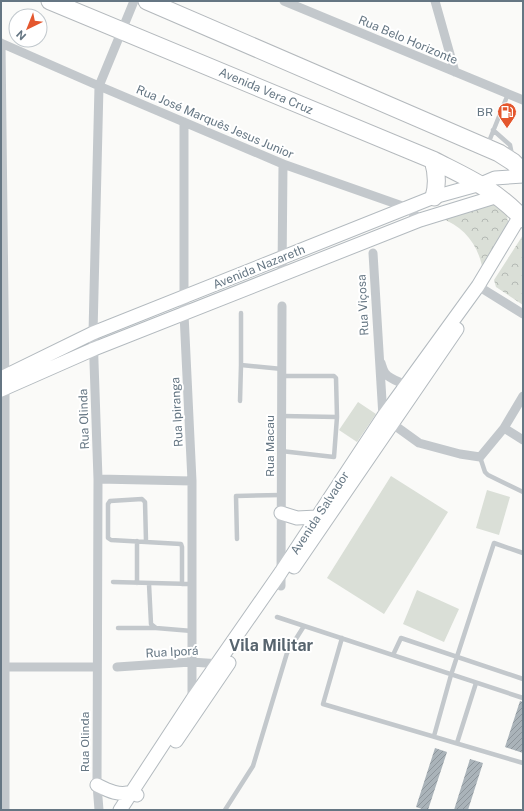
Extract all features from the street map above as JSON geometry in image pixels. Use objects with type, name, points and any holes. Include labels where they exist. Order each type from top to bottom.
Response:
[{"type":"highway","name":"Avenida Vera Cruz","points":[[50,1],[432,160],[481,184],[498,196],[522,221]]},
{"type":"highway","points":[[147,1],[513,159]]},
{"type":"highway","points":[[432,160],[437,179],[437,189],[434,197]]},
{"type":"street","name":"Rua Olinda","points":[[99,810],[97,785],[98,479],[93,333],[99,86],[134,1]]},
{"type":"street","points":[[435,1],[455,72]]},
{"type":"street","name":"Rua Belo Horizonte","points":[[288,2],[523,100]]},
{"type":"street","points":[[1,43],[5,810]]},
{"type":"street","name":"Rua José Marquês Jesus Junior","points":[[1,43],[283,164],[408,208],[420,220]]},
{"type":"street","name":"Rua Ipiranga","points":[[184,122],[184,314],[192,481],[192,700]]},
{"type":"street","points":[[282,275],[283,164]]},
{"type":"street","name":"Avenida Nazareth","points":[[3,383],[93,333],[434,197],[481,184],[495,178],[523,176]]},
{"type":"street","name":"Avenida Nazareth","points":[[3,383],[184,314],[420,220],[498,196]]},
{"type":"street","name":"Avenida Salvador","points":[[129,810],[135,794],[192,700],[223,664],[281,586],[410,387],[481,288],[522,221]]},
{"type":"street","points":[[369,223],[372,239]]},
{"type":"street","name":"Rua Viçosa","points":[[373,253],[378,356],[388,421]]},
{"type":"street","points":[[481,288],[523,314]]},
{"type":"street","name":"Rua Macau","points":[[281,586],[282,306]]},
{"type":"street","name":"Rua Viçosa","points":[[378,356],[384,372],[393,379],[410,387]]},
{"type":"street","points":[[388,421],[419,443],[460,454],[480,457],[504,428],[523,396]]},
{"type":"street","name":"Avenida Salvador","points":[[120,810],[135,794],[223,664],[317,517],[388,421]]},
{"type":"street","points":[[504,428],[523,440]]},
{"type":"street","points":[[98,479],[192,481]]},
{"type":"street","points":[[281,513],[298,518],[317,517]]},
{"type":"street","name":"Rua Iporá","points":[[117,667],[191,662],[223,664]]},
{"type":"street","points":[[4,667],[98,667]]},
{"type":"street","points":[[97,785],[118,793],[135,794]]},
{"type":"lane","points":[[486,147],[508,94]]},
{"type":"lane","points":[[493,130],[513,159]]},
{"type":"lane","points":[[240,402],[241,313]]},
{"type":"lane","points":[[241,365],[282,373],[334,376],[336,378],[337,417],[334,458],[282,451]]},
{"type":"lane","points":[[282,416],[337,417]]},
{"type":"lane","points":[[480,457],[485,472],[488,475],[523,492]]},
{"type":"lane","points":[[237,539],[236,496],[281,495]]},
{"type":"lane","points":[[146,541],[145,502],[142,499],[110,501],[108,504],[108,538],[111,540],[181,544],[182,584]]},
{"type":"lane","points":[[137,541],[137,583]]},
{"type":"lane","points":[[434,736],[451,675],[494,543],[523,553]]},
{"type":"lane","points":[[113,582],[192,584]]},
{"type":"lane","points":[[149,584],[151,624],[156,628]]},
{"type":"lane","points":[[277,617],[523,698]]},
{"type":"lane","points":[[226,810],[253,766],[287,653],[304,626]]},
{"type":"lane","points":[[118,628],[192,630]]},
{"type":"lane","points":[[342,638],[323,704],[523,763]]},
{"type":"lane","points":[[393,655],[401,638],[523,679]]},
{"type":"lane","points":[[457,743],[476,683]]},
{"type":"green space","points":[[489,200],[507,213],[508,227],[482,266],[477,250],[468,236],[456,226],[440,218]]},
{"type":"green space","points":[[523,235],[523,305],[496,287],[494,280]]},
{"type":"green space","points":[[358,402],[376,414],[357,442],[339,430]]},
{"type":"green space","points":[[391,476],[448,512],[384,614],[327,578]]},
{"type":"green space","points":[[487,490],[510,497],[499,535],[476,528]]},
{"type":"green space","points":[[417,590],[459,609],[444,642],[403,624]]},
{"type":"building","points":[[520,701],[523,702],[523,753],[505,747]]},
{"type":"building","points":[[435,748],[447,752],[428,810],[425,810],[416,807]]},
{"type":"building","points":[[470,759],[483,763],[468,810],[454,810]]},
{"type":"place","name":"BR","points":[[507,129]]},
{"type":"district","name":"Vila Militar","points":[[271,645]]}]
